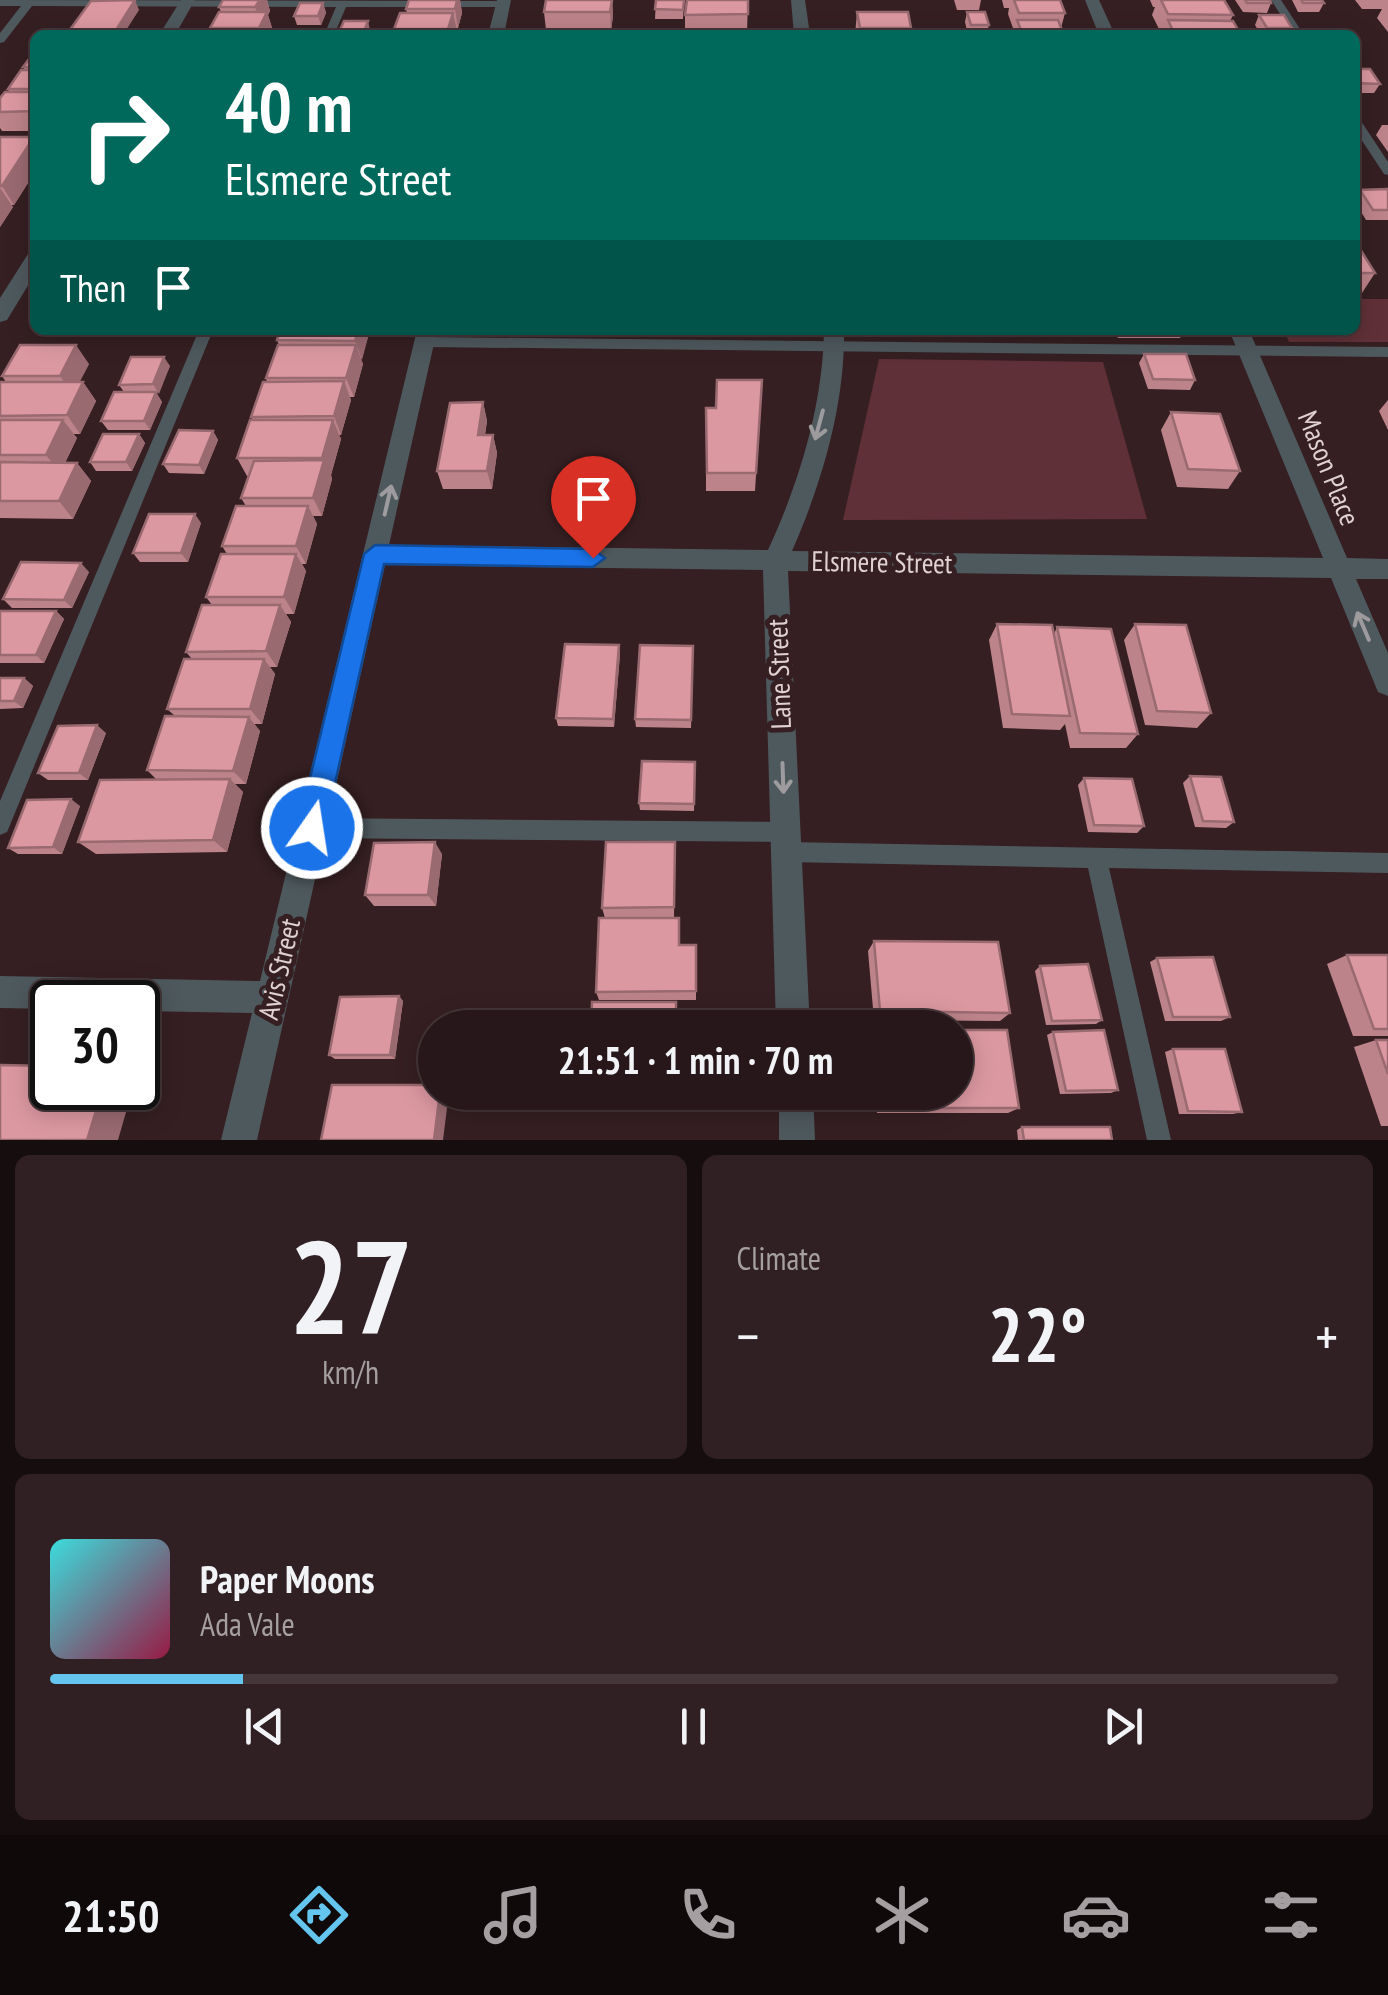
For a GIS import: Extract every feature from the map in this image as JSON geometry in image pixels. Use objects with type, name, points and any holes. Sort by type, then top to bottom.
[{"type":"street","points":[[798,0],[801,30]]},
{"type":"street","points":[[1092,0],[1106,30]]},
{"type":"street","points":[[170,30],[186,2]]},
{"type":"street","points":[[497,30],[503,2]]},
{"type":"street","points":[[0,316],[30,266]]},
{"type":"street","name":"Avis Street","points":[[239,1140],[426,336]]},
{"type":"street","name":"Lane Street","points":[[792,1010],[775,561],[791,529],[834,369],[835,337]]},
{"type":"street","name":"Mason Place","points":[[1243,340],[1388,684]]},
{"type":"street","name":"Elsmere Street","points":[[375,554],[1388,569]]},
{"type":"street","points":[[0,992],[272,997]]},
{"type":"street","points":[[797,1110],[798,1140]]},
{"type":"lane","points":[[1276,0],[1296,30]]},
{"type":"lane","points":[[0,3],[503,2]]},
{"type":"lane","points":[[0,40],[29,4]]},
{"type":"lane","points":[[331,30],[342,4]]},
{"type":"lane","points":[[1360,129],[1388,171]]},
{"type":"lane","points":[[0,825],[204,335]]},
{"type":"lane","points":[[426,336],[1243,340],[1388,352]]},
{"type":"lane","points":[[312,828],[786,842],[1096,858],[1388,863]]},
{"type":"lane","points":[[1096,858],[1159,1140]]},
{"type":"shaded area","points":[[1360,299],[1388,299],[1388,342],[1289,342],[1286,335],[1360,335]]},
{"type":"shaded area","points":[[879,359],[1103,362],[1147,519],[843,520]]},
{"type":"building","points":[[135,0],[116,30],[70,30],[91,1]]},
{"type":"building","points":[[223,0],[260,0],[255,7],[219,7]]},
{"type":"building","points":[[409,0],[457,0],[455,9],[406,9]]},
{"type":"building","points":[[546,0],[612,0],[610,12],[544,12]]},
{"type":"building","points":[[656,0],[684,0],[683,10],[655,9]]},
{"type":"building","points":[[687,0],[748,0],[748,14],[685,15]]},
{"type":"building","points":[[1014,0],[1060,0],[1065,13],[1019,13]]},
{"type":"building","points":[[1161,0],[1224,0],[1233,15],[1168,14]]},
{"type":"building","points":[[1245,0],[1270,0],[1271,3],[1247,3]]},
{"type":"building","points":[[1301,0],[1322,0],[1324,3],[1303,3]]},
{"type":"building","points":[[300,3],[323,3],[318,16],[294,16]]},
{"type":"building","points":[[219,12],[267,12],[259,28],[210,28]]},
{"type":"building","points":[[857,12],[908,12],[911,28],[860,28]]},
{"type":"building","points":[[967,12],[985,12],[989,25],[971,25]]},
{"type":"building","points":[[400,13],[453,13],[448,29],[394,29]]},
{"type":"building","points":[[1259,15],[1284,15],[1292,28],[1267,28]]},
{"type":"building","points":[[1017,20],[1058,20],[1062,30],[1021,30]]},
{"type":"building","points":[[1168,20],[1233,21],[1238,30],[1173,30]]},
{"type":"building","points":[[344,21],[368,21],[365,30],[340,30]]},
{"type":"building","points":[[1360,69],[1370,69],[1380,84],[1360,83]]},
{"type":"building","points":[[21,70],[30,70],[30,89],[8,89]]},
{"type":"building","points":[[5,92],[30,92],[30,111],[0,112],[0,98]]},
{"type":"building","points":[[0,137],[30,137],[30,143],[0,186]]},
{"type":"building","points":[[1388,189],[1388,210],[1373,210],[1360,190]]},
{"type":"building","points":[[1360,249],[1375,273],[1360,273]]},
{"type":"building","points":[[278,335],[357,335],[355,341],[277,340]]},
{"type":"building","points":[[20,345],[76,345],[60,376],[2,376]]},
{"type":"building","points":[[278,345],[356,345],[346,378],[266,378]]},
{"type":"building","points":[[1144,354],[1186,354],[1195,380],[1153,379]]},
{"type":"building","points":[[131,357],[164,357],[153,384],[119,385]]},
{"type":"building","points":[[717,380],[762,380],[756,473],[707,473],[706,408],[716,408]]},
{"type":"building","points":[[344,381],[334,416],[251,417],[263,382]]},
{"type":"building","points":[[0,382],[83,382],[67,415],[0,416]]},
{"type":"building","points":[[114,392],[156,392],[144,421],[101,421]]},
{"type":"building","points":[[483,402],[478,435],[493,435],[487,471],[437,471],[450,403]]},
{"type":"building","points":[[1171,412],[1220,414],[1240,471],[1188,469]]},
{"type":"building","points":[[0,420],[63,420],[46,455],[0,455]]},
{"type":"building","points":[[250,420],[333,420],[322,458],[237,458]]},
{"type":"building","points":[[179,430],[213,431],[199,465],[163,464]]},
{"type":"building","points":[[103,434],[139,434],[126,462],[90,462]]},
{"type":"building","points":[[324,460],[313,498],[241,498],[254,461]]},
{"type":"building","points":[[0,462],[77,463],[59,501],[0,501]]},
{"type":"building","points":[[236,506],[308,506],[296,546],[222,546]]},
{"type":"building","points":[[149,514],[195,514],[181,553],[133,553]]},
{"type":"building","points":[[221,554],[296,554],[284,597],[206,597]]},
{"type":"building","points":[[21,562],[81,563],[64,600],[3,599]]},
{"type":"building","points":[[202,605],[280,605],[266,651],[186,652]]},
{"type":"building","points":[[0,611],[56,611],[36,655],[0,655]]},
{"type":"building","points":[[997,624],[1052,625],[1070,716],[1012,714]]},
{"type":"building","points":[[1135,624],[1186,625],[1211,713],[1157,711]]},
{"type":"building","points":[[1057,627],[1111,629],[1138,734],[1080,733]]},
{"type":"building","points":[[565,644],[619,645],[613,719],[556,718]]},
{"type":"building","points":[[640,645],[693,646],[691,720],[635,719]]},
{"type":"building","points":[[184,659],[264,659],[250,709],[167,709]]},
{"type":"building","points":[[0,678],[24,678],[14,701],[0,701]]},
{"type":"building","points":[[165,716],[249,717],[233,771],[147,770]]},
{"type":"building","points":[[97,725],[79,773],[38,773],[58,726]]},
{"type":"building","points":[[642,761],[695,762],[694,804],[639,803]]},
{"type":"building","points":[[1190,776],[1221,777],[1234,822],[1203,821]]},
{"type":"building","points":[[1084,778],[1132,779],[1144,826],[1094,825]]},
{"type":"building","points":[[230,779],[213,840],[78,842],[100,780]]},
{"type":"building","points":[[71,799],[53,847],[8,848],[27,800]]},
{"type":"building","points":[[435,842],[428,895],[365,895],[374,843]]},
{"type":"building","points":[[606,842],[675,842],[674,907],[602,908]]},
{"type":"building","points":[[599,918],[679,918],[679,945],[696,945],[696,991],[596,992]]},
{"type":"building","points":[[874,941],[998,942],[1010,1013],[880,1010]]},
{"type":"building","points":[[1347,955],[1388,955],[1388,1029],[1374,1029]]},
{"type":"building","points":[[1213,957],[1230,1017],[1173,1017],[1157,958]]},
{"type":"building","points":[[1088,964],[1102,1020],[1052,1021],[1040,966]]},
{"type":"building","points":[[399,996],[390,1055],[329,1055],[340,997]]},
{"type":"building","points":[[592,1002],[676,1002],[676,1010],[592,1010]]},
{"type":"building","points":[[973,1030],[1007,1030],[1019,1108],[973,1108]]},
{"type":"building","points":[[1104,1030],[1118,1090],[1066,1091],[1053,1032]]},
{"type":"building","points":[[1376,1040],[1388,1040],[1388,1074]]},
{"type":"building","points":[[1173,1049],[1225,1049],[1242,1112],[1188,1111]]},
{"type":"building","points":[[0,1065],[30,1066],[30,1110],[96,1110],[87,1140],[0,1140]]},
{"type":"building","points":[[332,1085],[418,1085],[418,1110],[438,1110],[434,1140],[321,1140]]},
{"type":"building","points":[[1022,1127],[1110,1127],[1112,1140],[1024,1140]]},
{"type":"route","points":[[312,828],[375,554],[593,558]]}]
